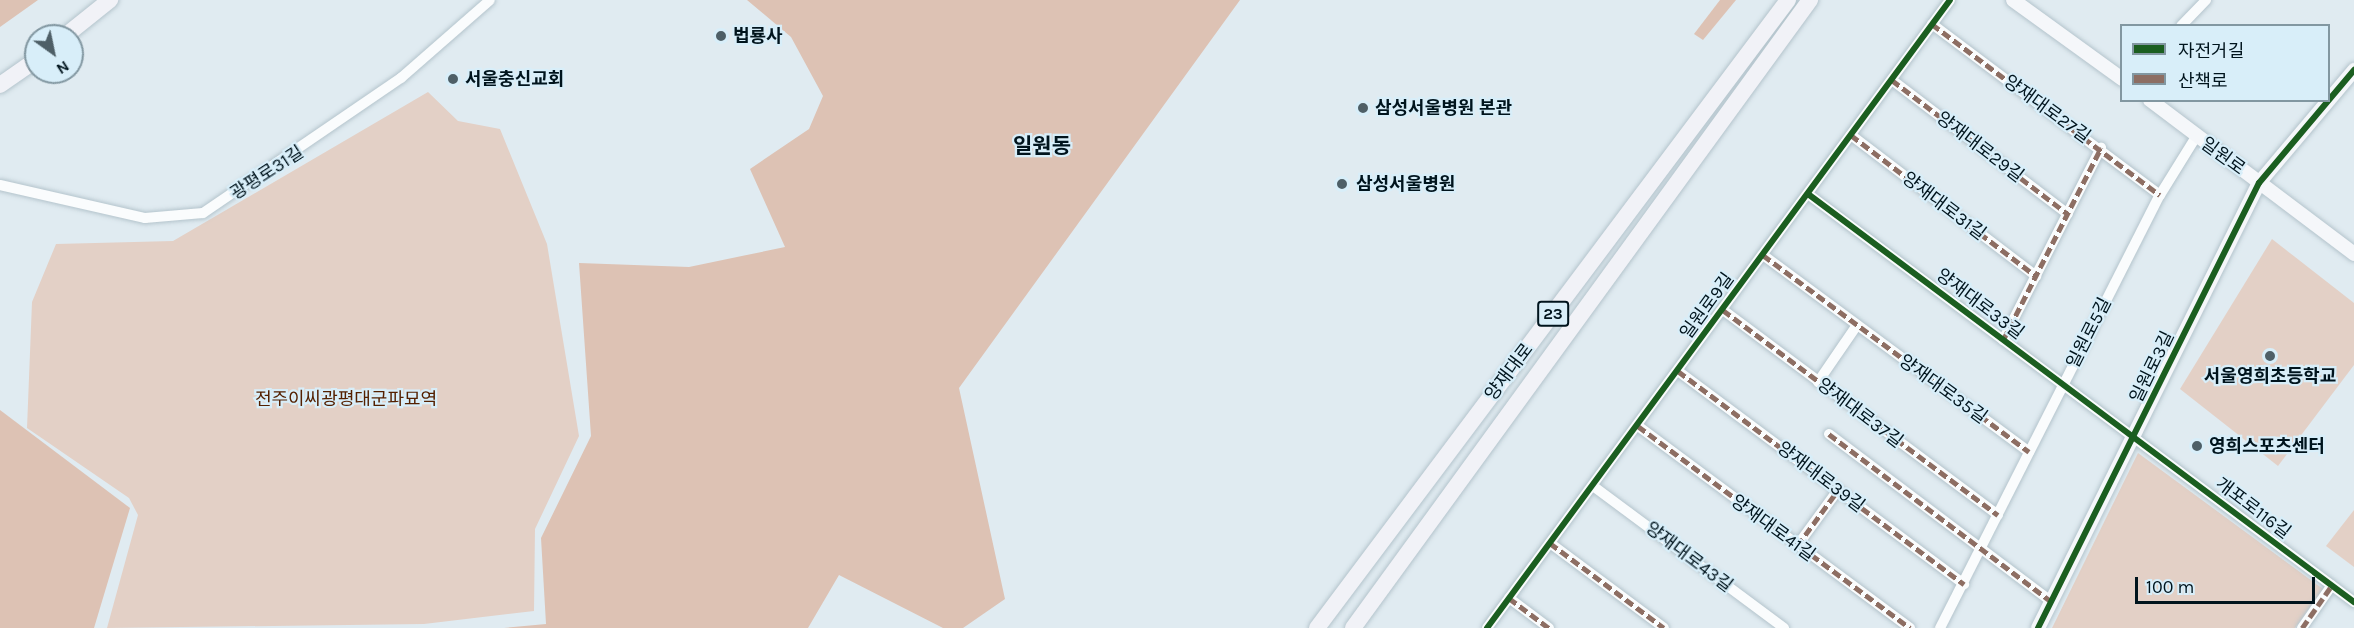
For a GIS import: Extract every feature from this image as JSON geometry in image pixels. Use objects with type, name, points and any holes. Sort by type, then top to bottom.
[{"type":"main road","points":[[80,24],[110,0]]},
{"type":"main road","name":"양재대로","points":[[1317,628],[1788,0]]},
{"type":"main road","name":"양재대로","points":[[1353,628],[1810,0]]},
{"type":"main road","points":[[0,85],[24,68]]},
{"type":"street","name":"광평로31길","points":[[0,185],[145,218],[203,213],[401,78],[490,0]]},
{"type":"street","name":"일원로9길","points":[[1487,628],[1950,0]]},
{"type":"street","points":[[2013,0],[2120,78]]},
{"type":"street","points":[[2183,24],[2206,0]]},
{"type":"street","name":"양재대로27길","points":[[1932,24],[2101,148],[2160,195]]},
{"type":"street","name":"일원로3길","points":[[2330,99],[2354,70]]},
{"type":"street","name":"양재대로29길","points":[[1892,80],[2067,214]]},
{"type":"street","name":"일원로","points":[[2152,102],[2354,254]]},
{"type":"street","name":"일원로3길","points":[[2038,628],[2259,183],[2327,102]]},
{"type":"street","name":"양재대로31길","points":[[1851,135],[2036,276]]},
{"type":"street","name":"일원로5길","points":[[1940,628],[2160,195],[2196,137]]},
{"type":"street","name":"양재대로33길","points":[[2003,340],[2101,148]]},
{"type":"street","name":"양재대로33길","points":[[1808,194],[2134,438]]},
{"type":"street","name":"양재대로35길","points":[[1763,255],[2029,452]]},
{"type":"street","name":"양재대로37길","points":[[1723,310],[1998,515]]},
{"type":"street","points":[[1818,381],[1857,325]]},
{"type":"street","name":"양재대로39길","points":[[1678,370],[1964,584]]},
{"type":"street","name":"양재대로41길","points":[[1638,426],[1910,628]]},
{"type":"street","points":[[1829,434],[1981,551],[2051,601]]},
{"type":"street","name":"개포로116길","points":[[2134,438],[2354,602]]},
{"type":"street","name":"양재대로43길","points":[[1593,486],[1784,628]]},
{"type":"street","points":[[1797,546],[1838,490]]},
{"type":"street","points":[[1550,543],[1664,628]]},
{"type":"street","points":[[2302,628],[2332,585]]},
{"type":"street","points":[[1509,598],[1549,628]]},
{"type":"green space","name":"전주이씨광평대군파묘역","points":[[428,92],[458,121],[500,129],[547,244],[579,436],[535,529],[534,611],[424,624],[107,628],[138,515],[129,498],[27,428],[32,302],[56,244],[173,241]]},
{"type":"green space","points":[[2272,239],[2354,303],[2354,365],[2278,466],[2180,389]]},
{"type":"green space","points":[[2138,453],[2323,589],[2295,628],[2052,628]]},
{"type":"green space","points":[[2354,510],[2354,567],[2326,546]]},
{"type":"shaded area","points":[[0,0],[38,0],[0,27]]},
{"type":"shaded area","points":[[747,0],[1240,0],[959,388],[1005,599],[963,628],[943,628],[839,575],[808,628],[504,628],[546,624],[541,538],[591,436],[579,263],[689,267],[785,247],[750,169],[809,129],[823,96],[791,37]]},
{"type":"shaded area","points":[[1720,0],[1736,0],[1703,40],[1694,34]]},
{"type":"shaded area","points":[[0,410],[130,508],[94,628],[0,628]]},
{"type":"marked path","points":[[1932,24],[2160,195]]},
{"type":"marked path","points":[[1892,80],[2068,214]]},
{"type":"marked path","points":[[1851,135],[2036,276]]},
{"type":"marked path","points":[[2003,340],[2101,148]]},
{"type":"marked path","points":[[1763,255],[2029,452]]},
{"type":"marked path","points":[[1723,310],[1998,515]]},
{"type":"marked path","points":[[1678,371],[1964,584]]},
{"type":"marked path","points":[[1638,426],[1910,628]]},
{"type":"marked path","points":[[1829,434],[2051,601]]},
{"type":"marked path","points":[[1797,546],[1838,490]]},
{"type":"marked path","points":[[1550,543],[1664,628]]},
{"type":"marked path","points":[[2302,628],[2332,585]]},
{"type":"marked path","points":[[1509,598],[1549,628]]},
{"type":"cycle path","points":[[1487,628],[1950,0]]},
{"type":"cycle path","points":[[2330,99],[2354,70]]},
{"type":"cycle path","points":[[2038,628],[2259,183],[2327,102]]},
{"type":"cycle path","points":[[1808,194],[2354,602]]},
{"type":"place","name":"법룡사","points":[[721,36]]},
{"type":"place","name":"서울충신교회","points":[[453,79]]},
{"type":"place","name":"삼성서울병원 본관","points":[[1363,108]]},
{"type":"place","name":"삼성서울병원","points":[[1342,184]]},
{"type":"place","name":"서울영희초등학교","points":[[2270,356]]},
{"type":"place","name":"영희스포츠센터","points":[[2197,446]]},
{"type":"district","name":"일원동","points":[[1042,146]]}]
